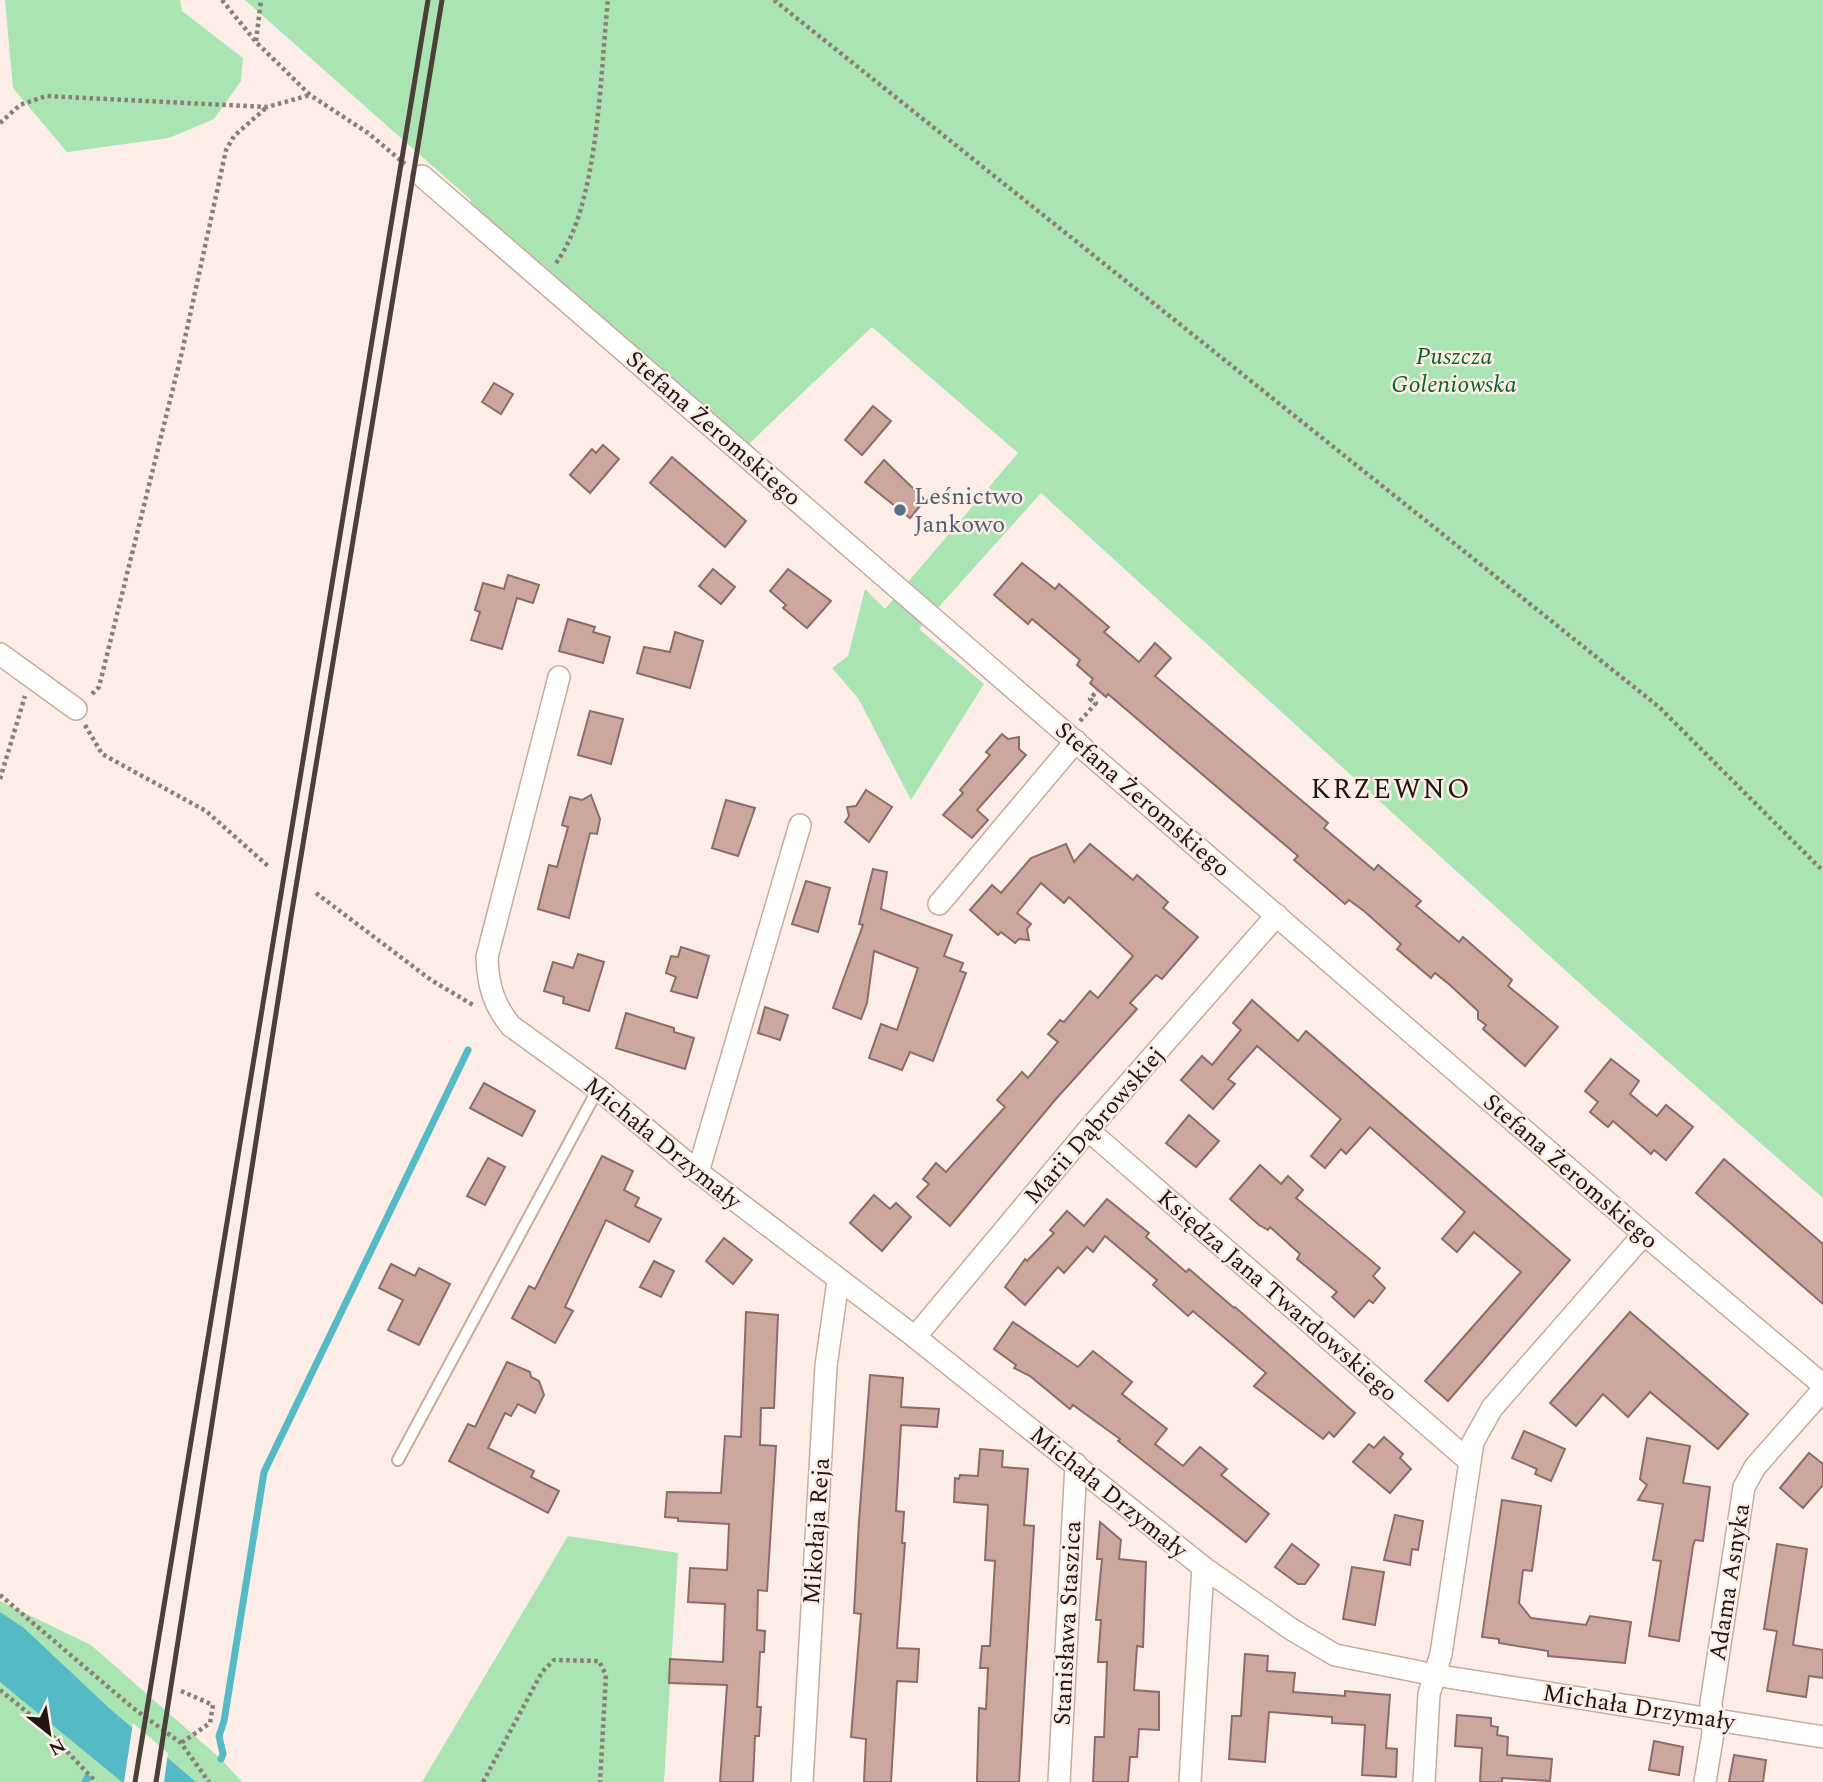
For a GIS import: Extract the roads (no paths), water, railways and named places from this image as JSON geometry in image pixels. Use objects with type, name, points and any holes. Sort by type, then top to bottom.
[{"type":"street","name":"Stefana Żeromskiego","points":[[422,176],[1823,1388]]},
{"type":"street","points":[[0,653],[30,678],[76,709]]},
{"type":"street","name":"Michała Drzymały","points":[[559,677],[487,957],[488,984],[501,1014],[511,1026],[598,1089],[698,1172],[915,1337],[1203,1567],[1291,1629],[1335,1656],[1435,1675],[1823,1737]]},
{"type":"street","points":[[939,904],[1076,741]]},
{"type":"street","points":[[698,1172],[800,825]]},
{"type":"street","name":"Marii Dąbrowskiej","points":[[915,1337],[1088,1130],[1277,915]]},
{"type":"street","name":"Księdza Jana Twardowskiego","points":[[1088,1130],[1468,1460]]},
{"type":"street","points":[[1424,1782],[1429,1694],[1441,1654],[1468,1460],[1473,1442],[1492,1408],[1644,1234]]},
{"type":"street","name":"Mikołaja Reja","points":[[802,1782],[827,1366],[838,1281]]},
{"type":"street","name":"Adama Asnyka","points":[[1704,1782],[1713,1734],[1712,1718],[1730,1572],[1744,1487],[1755,1467],[1823,1388]]},
{"type":"street","name":"Stanisława Staszica","points":[[1059,1782],[1076,1464]]},
{"type":"street","points":[[1191,1782],[1203,1567]]},
{"type":"lane","points":[[398,1460],[598,1089]]},
{"type":"water","points":[[0,1612],[24,1628],[109,1708],[196,1782],[122,1782],[0,1682]]},
{"type":"waterway","points":[[221,1759],[223,1754],[219,1736],[224,1721],[264,1472],[468,1050]]},
{"type":"waterway","points":[[85,1782],[87,1778]]},
{"type":"railway","points":[[135,1782],[428,0]]},
{"type":"railway","points":[[156,1782],[291,917],[442,0]]},
{"type":"place","name":"Leśnictwo Jankowo","points":[[900,510]]},
{"type":"district","name":"KRZEWNO","points":[[1391,788]]},
{"type":"park label","name":"Puszcza Goleniowska","points":[[1454,370]]}]
